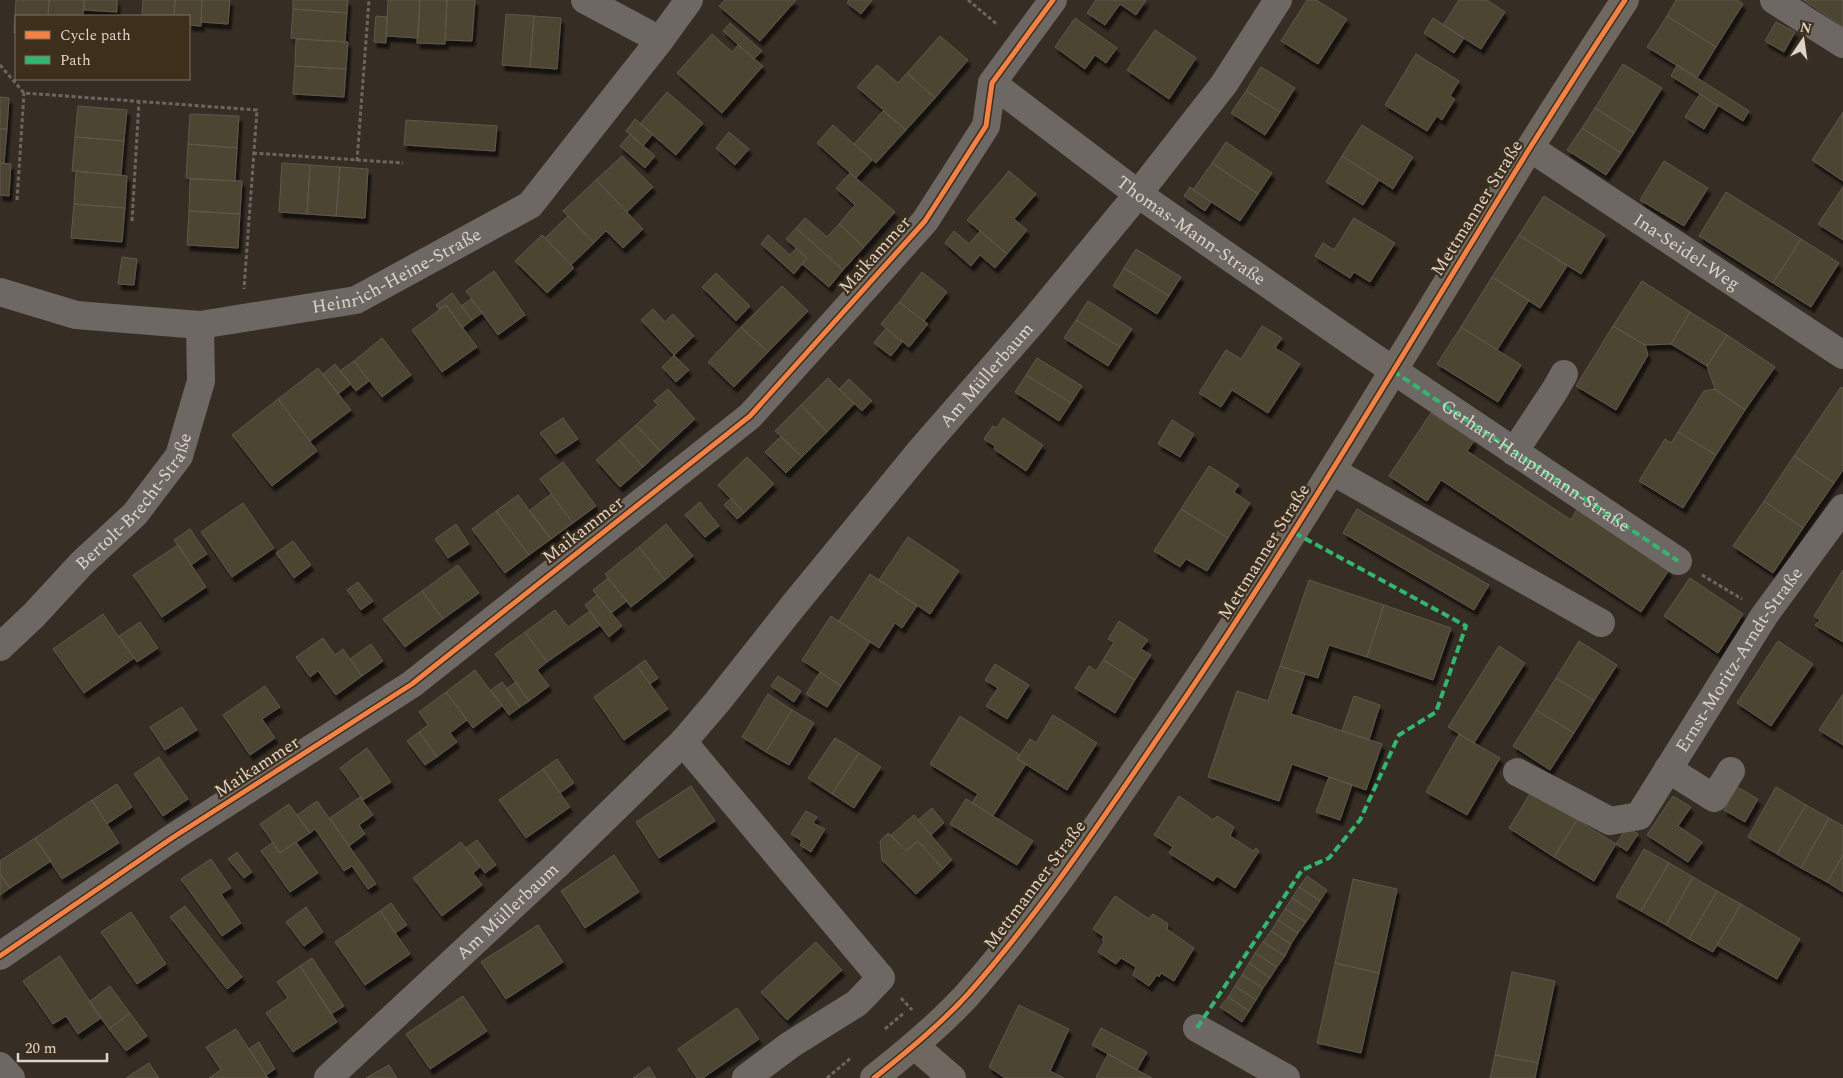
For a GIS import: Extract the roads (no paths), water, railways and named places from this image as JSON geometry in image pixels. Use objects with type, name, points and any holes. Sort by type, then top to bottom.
[{"type":"main road","name":"Mettmanner Straße","points":[[874,1078],[923,1038],[966,996],[1039,907],[1100,822],[1227,636],[1624,0]]},
{"type":"main road","points":[[923,1038],[952,1078]]},
{"type":"street","points":[[585,0],[660,40]]},
{"type":"street","name":"Heinrich-Heine-Straße","points":[[0,292],[76,316],[200,325],[356,300],[530,205],[660,40],[689,0]]},
{"type":"street","name":"Maikammer","points":[[1,955],[172,838],[412,684],[750,416],[925,221],[986,126],[992,83],[1053,0]]},
{"type":"street","name":"Am Müllerbaum","points":[[328,1078],[560,862],[683,742],[915,457],[1035,319],[1138,194],[1224,84],[1278,0]]},
{"type":"street","points":[[1774,0],[1843,44]]},
{"type":"street","name":"Thomas-Mann-Straße","points":[[992,83],[1138,194],[1393,371]]},
{"type":"street","name":"Ina-Seidel-Weg","points":[[1530,148],[1843,355]]},
{"type":"street","name":"Bertolt-Brecht-Straße","points":[[0,647],[34,615],[82,563],[136,514],[179,456],[201,381],[200,325]]},
{"type":"street","name":"Gerhart-Hauptmann-Straße","points":[[1393,371],[1678,561]]},
{"type":"street","points":[[1514,452],[1564,374]]},
{"type":"street","points":[[1332,470],[1601,623]]},
{"type":"street","name":"Ernst-Moritz-Arndt-Straße","points":[[1517,772],[1610,821],[1639,816],[1764,616],[1843,508]]},
{"type":"street","points":[[683,742],[881,978],[857,1003],[790,1046],[746,1078]]},
{"type":"street","points":[[1668,770],[1714,798],[1731,771]]},
{"type":"street","points":[[1197,1028],[1286,1078]]},
{"type":"street","points":[[0,1066],[11,1078]]}]
